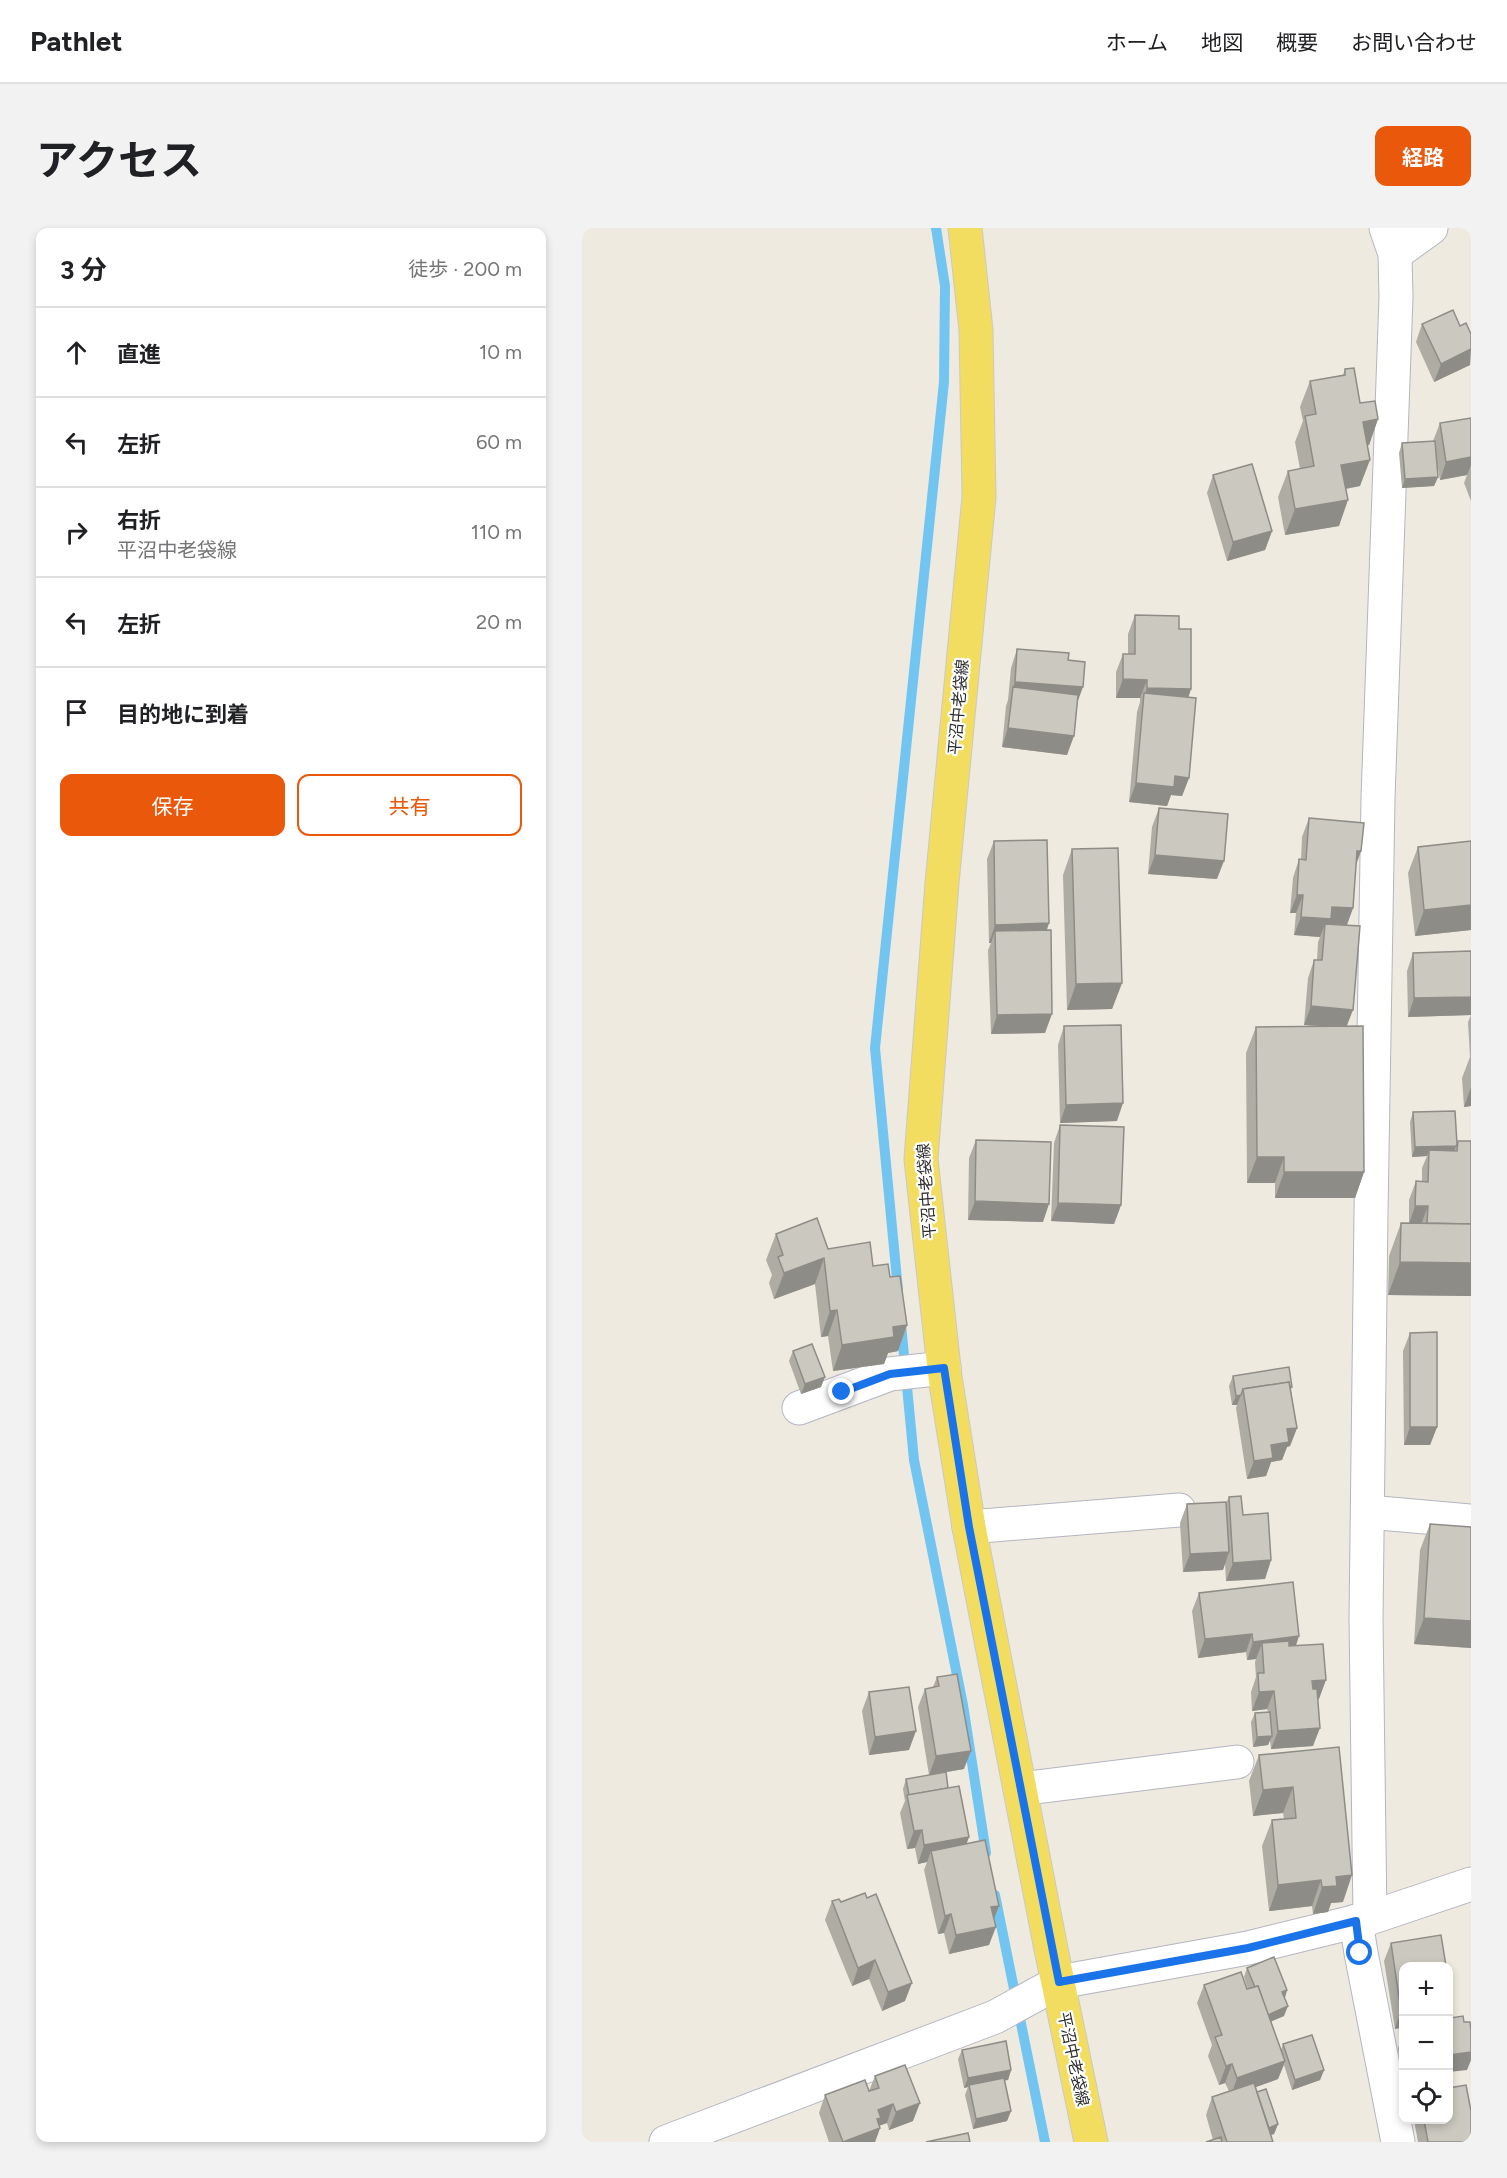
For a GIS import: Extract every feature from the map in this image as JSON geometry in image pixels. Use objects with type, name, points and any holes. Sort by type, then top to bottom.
[{"type":"main road","name":"平沼中老袋線","points":[[965,228],[976,330],[979,496],[942,883],[921,1159],[933,1369],[969,1527],[1091,2142]]},
{"type":"street","points":[[1398,2142],[1360,1953],[1363,1919],[1378,810],[1396,297],[1390,241],[1431,228]]},
{"type":"street","points":[[798,1408],[890,1374],[933,1369]]},
{"type":"street","points":[[969,1527],[1179,1510]]},
{"type":"street","points":[[1368,1512],[1471,1521]]},
{"type":"street","points":[[1020,1789],[1237,1762]]},
{"type":"street","points":[[666,2142],[995,2017],[1059,1982],[1248,1948],[1363,1919],[1471,1884]]},
{"type":"building","points":[[1453,310],[1460,326],[1466,323],[1471,334],[1471,349],[1441,364],[1422,324]]},
{"type":"building","points":[[1354,368],[1360,403],[1375,401],[1378,419],[1363,422],[1370,460],[1341,465],[1348,500],[1295,509],[1288,471],[1314,466],[1305,416],[1316,414],[1310,381],[1345,375],[1345,369]]},
{"type":"building","points":[[1471,418],[1471,457],[1446,462],[1440,423]]},
{"type":"building","points":[[1435,441],[1438,477],[1405,479],[1402,443]]},
{"type":"building","points":[[1252,464],[1272,531],[1233,542],[1213,475]]},
{"type":"building","points":[[1135,615],[1179,616],[1179,629],[1191,629],[1191,689],[1147,688],[1147,680],[1123,679],[1123,654],[1135,654]]},
{"type":"building","points":[[1017,649],[1069,653],[1068,660],[1085,662],[1083,687],[1015,682]]},
{"type":"building","points":[[1013,687],[1078,695],[1074,736],[1008,728]]},
{"type":"building","points":[[1144,693],[1196,698],[1189,778],[1175,776],[1174,787],[1136,783]]},
{"type":"building","points":[[1159,808],[1228,814],[1224,861],[1155,855]]},
{"type":"building","points":[[1309,818],[1364,823],[1361,851],[1357,851],[1353,908],[1332,907],[1331,919],[1301,917],[1303,895],[1297,895],[1299,859],[1306,860]]},
{"type":"building","points":[[1047,840],[1049,923],[995,925],[994,841]]},
{"type":"building","points":[[1471,841],[1471,905],[1424,910],[1418,847]]},
{"type":"building","points":[[1118,848],[1122,983],[1076,984],[1072,849]]},
{"type":"building","points":[[1325,924],[1360,926],[1353,1010],[1311,1006],[1314,960],[1322,960]]},
{"type":"building","points":[[1051,930],[1052,1014],[997,1015],[995,931]]},
{"type":"building","points":[[1471,951],[1471,997],[1414,998],[1413,953]]},
{"type":"building","points":[[1121,1025],[1123,1103],[1066,1105],[1064,1026]]},
{"type":"building","points":[[1363,1026],[1364,1172],[1284,1172],[1284,1157],[1257,1157],[1256,1027]]},
{"type":"building","points":[[1455,1111],[1456,1146],[1415,1147],[1413,1112]]},
{"type":"building","points":[[1060,1125],[1124,1127],[1121,1205],[1058,1203]]},
{"type":"building","points":[[976,1140],[1051,1142],[1049,1204],[975,1201]]},
{"type":"building","points":[[1458,1141],[1471,1141],[1471,1224],[1427,1223],[1428,1206],[1415,1206],[1416,1181],[1428,1182],[1429,1150],[1457,1151]]},
{"type":"building","points":[[817,1218],[828,1249],[870,1242],[873,1266],[888,1264],[890,1277],[900,1276],[907,1325],[893,1327],[894,1337],[842,1345],[837,1310],[830,1311],[824,1258],[784,1273],[778,1257],[783,1255],[776,1234]]},
{"type":"building","points":[[1401,1223],[1471,1224],[1471,1263],[1400,1262]]},
{"type":"building","points":[[1437,1332],[1437,1427],[1410,1427],[1410,1333]]},
{"type":"building","points":[[812,1344],[825,1377],[805,1384],[793,1351]]},
{"type":"building","points":[[1289,1367],[1292,1387],[1289,1382],[1243,1389],[1241,1395],[1236,1396],[1233,1376]]},
{"type":"building","points":[[1289,1382],[1297,1428],[1287,1429],[1289,1442],[1271,1445],[1273,1458],[1254,1461],[1243,1389]]},
{"type":"building","points":[[1241,1496],[1243,1515],[1268,1513],[1271,1560],[1233,1563],[1229,1497]]},
{"type":"building","points":[[1226,1502],[1229,1552],[1190,1554],[1187,1504]]},
{"type":"building","points":[[1430,1524],[1471,1527],[1471,1621],[1424,1618]]},
{"type":"building","points":[[1293,1582],[1299,1636],[1253,1642],[1252,1634],[1205,1639],[1199,1593]]},
{"type":"building","points":[[1289,1641],[1289,1646],[1323,1644],[1326,1680],[1312,1681],[1313,1689],[1317,1689],[1320,1728],[1278,1731],[1274,1691],[1259,1692],[1258,1673],[1264,1673],[1262,1643]]},
{"type":"building","points":[[957,1674],[971,1751],[936,1756],[925,1689],[939,1686],[937,1677]]},
{"type":"building","points":[[909,1687],[916,1731],[875,1737],[869,1692]]},
{"type":"building","points":[[1270,1712],[1272,1736],[1257,1737],[1255,1713]]},
{"type":"building","points":[[1339,1747],[1352,1875],[1336,1877],[1337,1886],[1322,1887],[1321,1880],[1278,1885],[1272,1820],[1296,1818],[1293,1787],[1263,1790],[1259,1755]]},
{"type":"building","points":[[946,1772],[948,1788],[909,1795],[906,1779]]},
{"type":"building","points":[[959,1786],[969,1837],[924,1845],[922,1830],[914,1831],[907,1795]]},
{"type":"building","points":[[985,1840],[999,1906],[991,1907],[996,1927],[956,1935],[951,1914],[945,1916],[931,1851]]},
{"type":"building","points":[[865,1893],[867,1898],[876,1894],[912,1983],[888,1992],[875,1960],[858,1968],[832,1901],[839,1899],[841,1902]]},
{"type":"building","points":[[1441,1935],[1445,1962],[1399,1962],[1399,1997],[1391,1943]]},
{"type":"building","points":[[1274,1957],[1287,1990],[1282,1992],[1288,2006],[1268,2015],[1258,1986],[1255,1987],[1247,1968]]},
{"type":"building","points":[[1241,1972],[1247,1989],[1258,1986],[1285,2061],[1237,2078],[1232,2064],[1226,2066],[1215,2037],[1222,2035],[1204,1985]]},
{"type":"building","points":[[1463,2016],[1464,2022],[1470,2022],[1471,2052],[1453,2054],[1453,2018]]},
{"type":"building","points":[[1312,2035],[1324,2070],[1295,2080],[1283,2044]]},
{"type":"building","points":[[1006,2041],[1011,2070],[968,2078],[962,2050]]},
{"type":"building","points":[[905,2065],[920,2103],[896,2112],[893,2104],[878,2110],[881,2118],[877,2119],[880,2128],[843,2142],[825,2095],[865,2080],[869,2091],[879,2088],[875,2076]]},
{"type":"building","points":[[1004,2078],[1011,2111],[976,2119],[969,2085]]},
{"type":"building","points":[[1254,2083],[1273,2142],[1227,2142],[1212,2097]]},
{"type":"building","points":[[1466,2085],[1471,2111],[1471,2142],[1428,2142],[1425,2124],[1453,2124],[1453,2087]]},
{"type":"building","points":[[1266,2089],[1278,2124],[1269,2128],[1257,2092]]},
{"type":"building","points":[[968,2133],[970,2142],[926,2142]]},
{"type":"building","points":[[1221,2137],[1222,2142],[1206,2142]]},
{"type":"waterway","points":[[898,1290],[875,1048],[944,382],[945,286],[936,228]]},
{"type":"waterway","points":[[901,1324],[914,1460],[963,1705],[986,1853]]},
{"type":"waterway","points":[[995,1895],[1045,2142]]},
{"type":"route","points":[[842,1392],[890,1374],[944,1368],[969,1527],[1059,1982],[1248,1948],[1356,1921],[1360,1953]]}]
